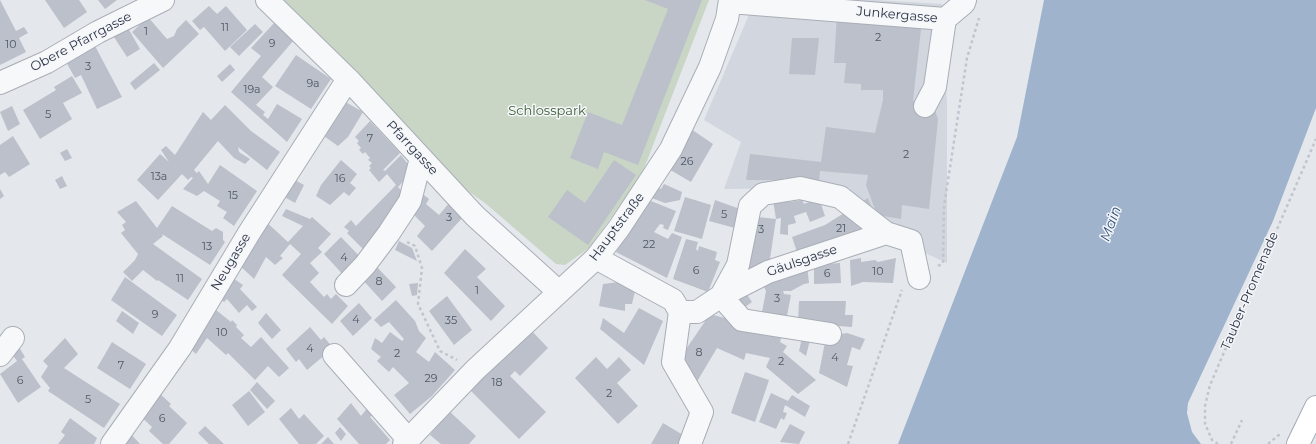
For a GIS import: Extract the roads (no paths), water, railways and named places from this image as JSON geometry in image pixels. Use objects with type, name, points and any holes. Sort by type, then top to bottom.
[{"type":"main road","points":[[1298,444],[1316,407]]},
{"type":"street","name":"Obere Pfarrgasse","points":[[0,83],[47,62],[98,32],[163,0]]},
{"type":"street","name":"Pfarrgasse","points":[[267,0],[348,79],[475,216],[559,292]]},
{"type":"street","name":"Junkergasse","points":[[730,1],[945,19]]},
{"type":"street","name":"Hauptstraße","points":[[406,442],[475,370],[596,258],[619,228],[671,149],[710,67],[727,19],[730,1]]},
{"type":"street","points":[[925,106],[935,87],[945,19],[964,3],[973,6]]},
{"type":"street","name":"Neugasse","points":[[112,444],[180,348],[248,233],[348,79]]},
{"type":"street","points":[[346,285],[365,265],[389,233],[410,201],[421,158]]},
{"type":"street","name":"Gäulsgasse","points":[[721,296],[738,265],[750,206],[763,194],[800,188],[840,197],[886,233],[911,241],[919,278]]},
{"type":"street","name":"Gäulsgasse","points":[[680,312],[697,312],[721,296],[768,272],[886,233]]},
{"type":"street","points":[[596,258],[673,300],[680,312],[673,362],[702,412],[690,444]]},
{"type":"street","points":[[721,296],[742,320],[830,334]]},
{"type":"street","points":[[0,355],[13,338]]},
{"type":"street","points":[[334,355],[406,442]]},
{"type":"water","name":"Main","points":[[1044,0],[1316,0],[1316,108],[1273,221],[1188,403],[1187,413],[1192,432],[1201,444],[898,444],[1017,137]]},
{"type":"park label","name":"Schlosspark","points":[[547,111]]}]
